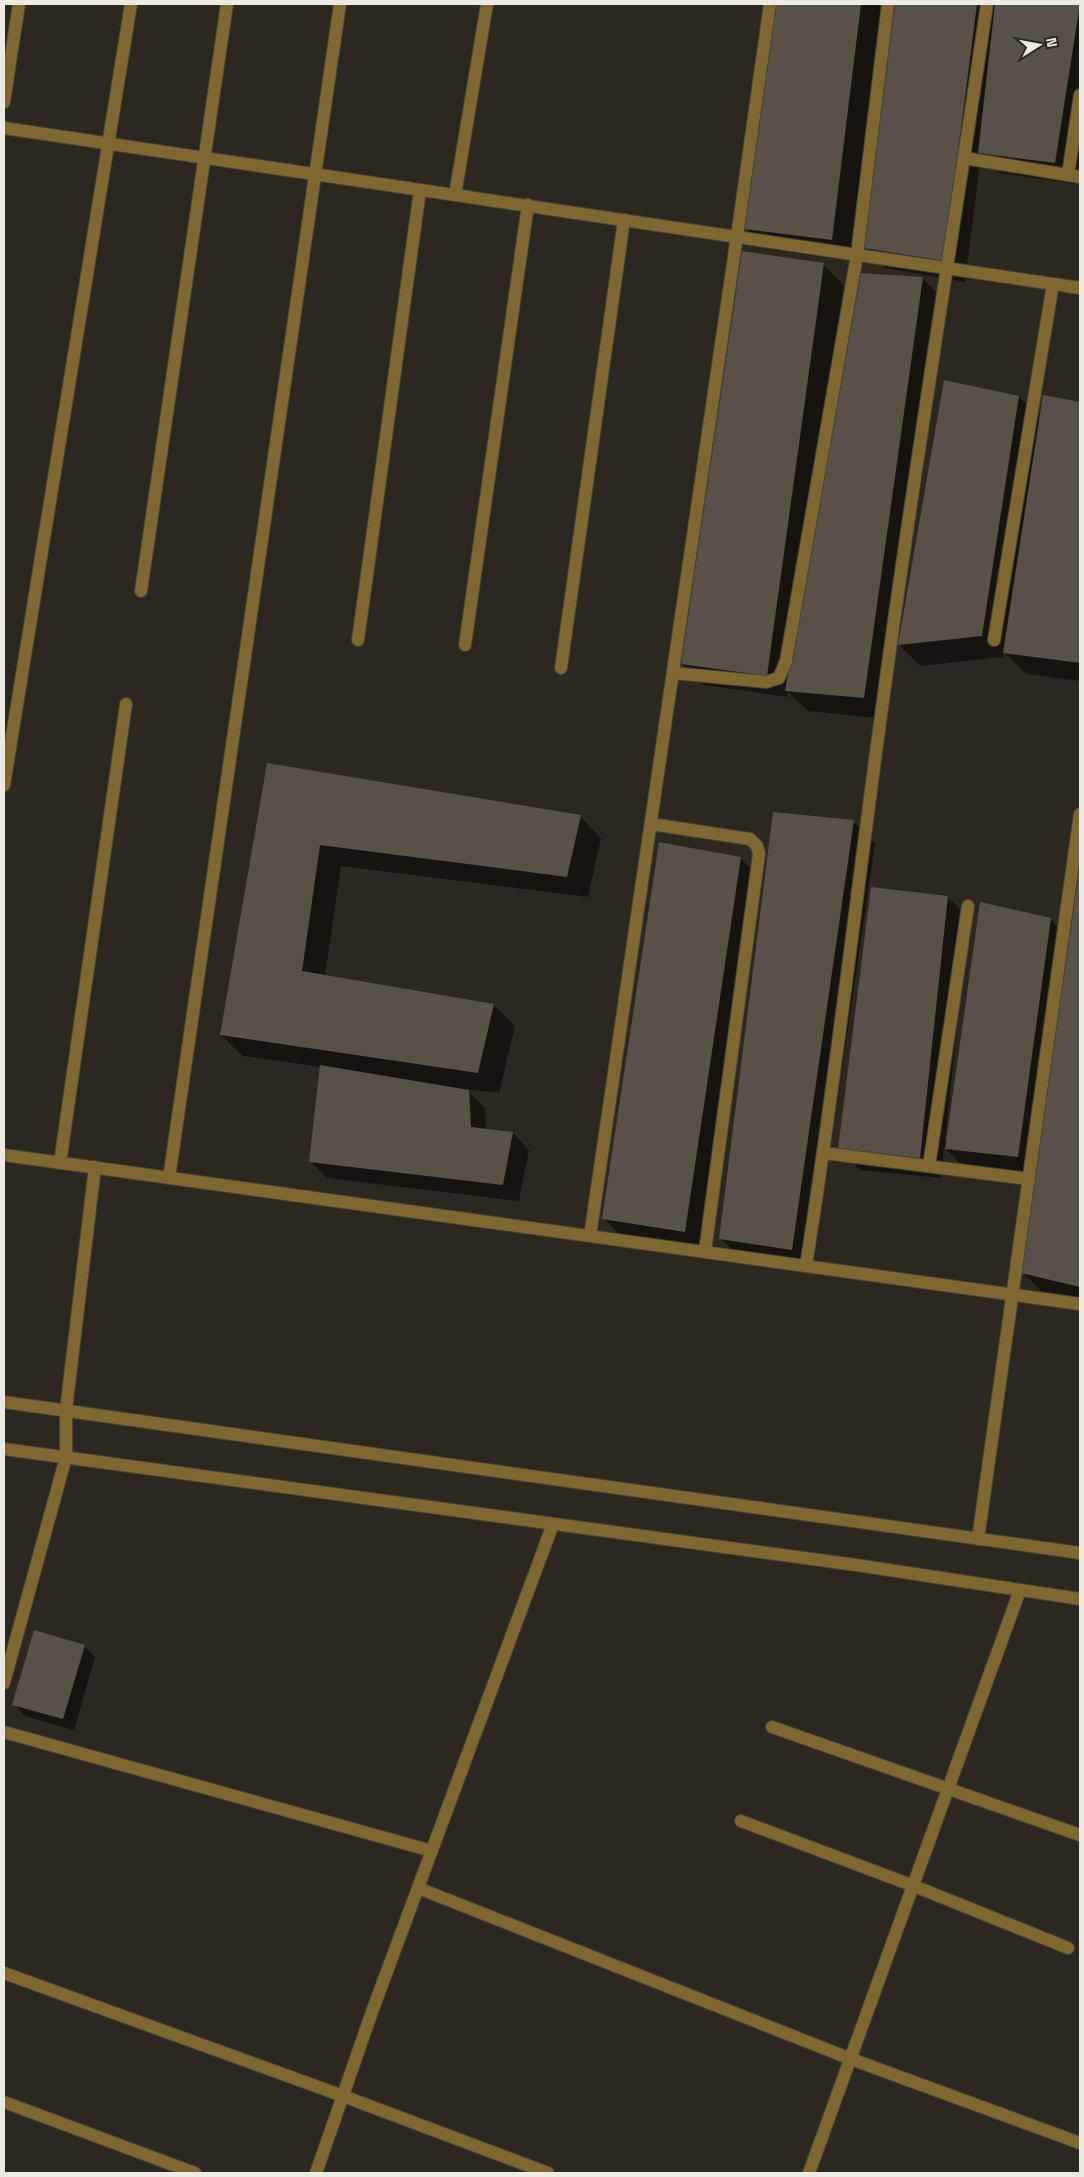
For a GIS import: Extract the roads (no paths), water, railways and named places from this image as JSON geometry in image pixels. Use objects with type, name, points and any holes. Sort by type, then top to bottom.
[{"type":"street","points":[[4,102],[19,4]]},
{"type":"street","points":[[4,785],[131,4]]},
{"type":"street","points":[[141,591],[227,4]]},
{"type":"street","points":[[169,1178],[340,4]]},
{"type":"street","points":[[455,195],[487,4]]},
{"type":"street","points":[[590,1236],[738,236],[770,4]]},
{"type":"street","points":[[673,673],[766,682],[779,678],[786,662],[856,254],[888,4]]},
{"type":"street","points":[[806,1266],[824,1153],[887,670],[928,384],[948,268],[987,4]]},
{"type":"street","points":[[964,158],[1074,176],[1080,95]]},
{"type":"street","points":[[4,128],[1080,288]]},
{"type":"street","points":[[358,640],[420,190]]},
{"type":"street","points":[[465,646],[528,205]]},
{"type":"street","points":[[561,668],[624,220]]},
{"type":"street","points":[[994,640],[1053,284]]},
{"type":"street","points":[[60,1163],[126,704]]},
{"type":"street","points":[[978,1539],[1080,814]]},
{"type":"street","points":[[651,824],[750,839],[756,846],[759,854],[705,1251]]},
{"type":"street","points":[[929,1166],[968,906]]},
{"type":"street","points":[[824,1153],[1029,1179]]},
{"type":"street","points":[[4,1155],[1080,1304]]},
{"type":"street","points":[[4,1683],[66,1457],[66,1410],[95,1167]]},
{"type":"street","points":[[4,1402],[1080,1553]]},
{"type":"street","points":[[4,1449],[554,1524],[1080,1599]]},
{"type":"street","points":[[316,2173],[373,2009],[554,1524]]},
{"type":"street","points":[[809,2173],[1020,1590]]},
{"type":"street","points":[[772,1727],[948,1790],[1080,1834]]},
{"type":"street","points":[[4,1732],[432,1851]]},
{"type":"street","points":[[741,1821],[914,1886],[1068,1948]]},
{"type":"street","points":[[418,1888],[851,2058],[1080,2143]]},
{"type":"street","points":[[4,1973],[343,2096],[548,2173]]},
{"type":"street","points":[[4,2102],[195,2173]]}]
